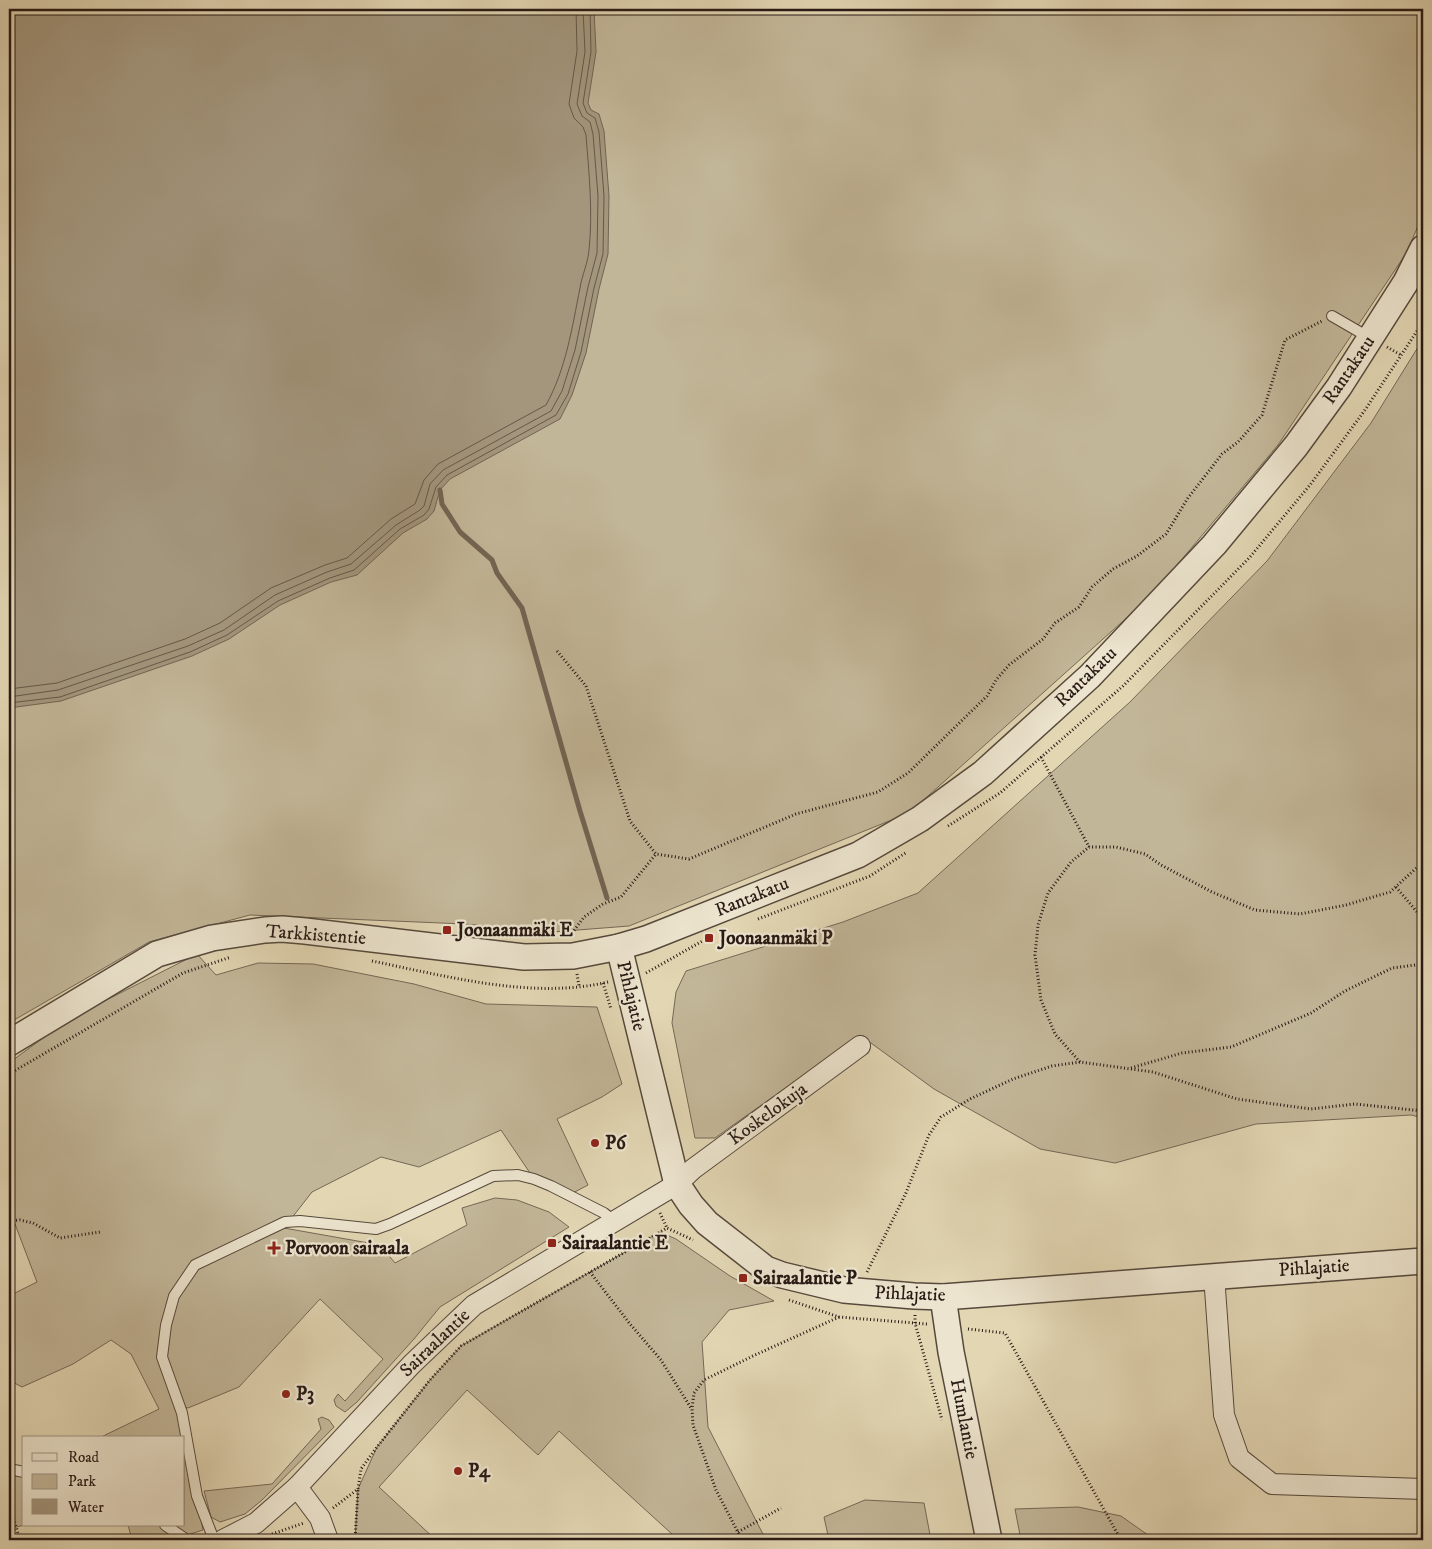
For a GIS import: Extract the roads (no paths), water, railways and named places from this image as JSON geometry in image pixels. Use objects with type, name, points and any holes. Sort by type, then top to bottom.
[{"type":"street","name":"Rantakatu","points":[[619,947],[646,939],[858,855],[920,819],[983,773],[1090,676],[1214,545],[1296,446],[1371,338],[1406,282],[1423,248]]},
{"type":"street","name":"Tarkkistentie","points":[[9,1043],[158,954],[212,938],[282,929],[524,957],[573,956],[619,947]]},
{"type":"street","name":"Pihlajatie","points":[[619,947],[640,978],[677,1184],[707,1224],[766,1269],[782,1275],[844,1290],[943,1297],[1176,1280],[1214,1275],[1423,1261]]},
{"type":"street","name":"Koskelokuja","points":[[677,1184],[694,1169],[860,1046]]},
{"type":"street","name":"Sairaalantie","points":[[223,1540],[256,1523],[297,1487],[412,1364],[474,1305],[677,1184]]},
{"type":"street","points":[[1214,1275],[1224,1415],[1239,1458],[1272,1484],[1423,1489]]},
{"type":"street","name":"Humlantie","points":[[943,1297],[989,1540]]},
{"type":"street","points":[[297,1487],[320,1518],[328,1540]]},
{"type":"lane","points":[[1332,316],[1371,338]]},
{"type":"lane","points":[[214,1540],[197,1496],[182,1413],[162,1357],[166,1325],[174,1296],[195,1265],[285,1222],[300,1221],[376,1229],[493,1176],[518,1176],[534,1179],[604,1213],[615,1222]]},
{"type":"lane","points":[[166,1526],[187,1540]]},
{"type":"water","points":[[9,9],[594,9],[596,52],[588,103],[591,110],[599,114],[604,131],[609,196],[608,254],[586,353],[572,395],[560,419],[450,479],[440,490],[434,511],[427,519],[403,533],[357,575],[331,582],[280,605],[229,639],[192,656],[61,701],[9,708]]},
{"type":"waterway","points":[[440,490],[442,504],[460,532],[492,560],[497,573],[522,608],[607,898]]},
{"type":"place","name":"Joonaanmäki E","points":[[447,930]]},
{"type":"place","name":"Joonaanmäki P","points":[[709,938]]},
{"type":"place","name":"P6","points":[[595,1143]]},
{"type":"place","name":"Sairaalantie E","points":[[552,1243]]},
{"type":"place","name":"Porvoon sairaala","points":[[274,1248]]},
{"type":"place","name":"Sairaalantie P","points":[[743,1278]]},
{"type":"place","name":"P3","points":[[286,1394]]},
{"type":"place","name":"P4","points":[[458,1471]]}]
